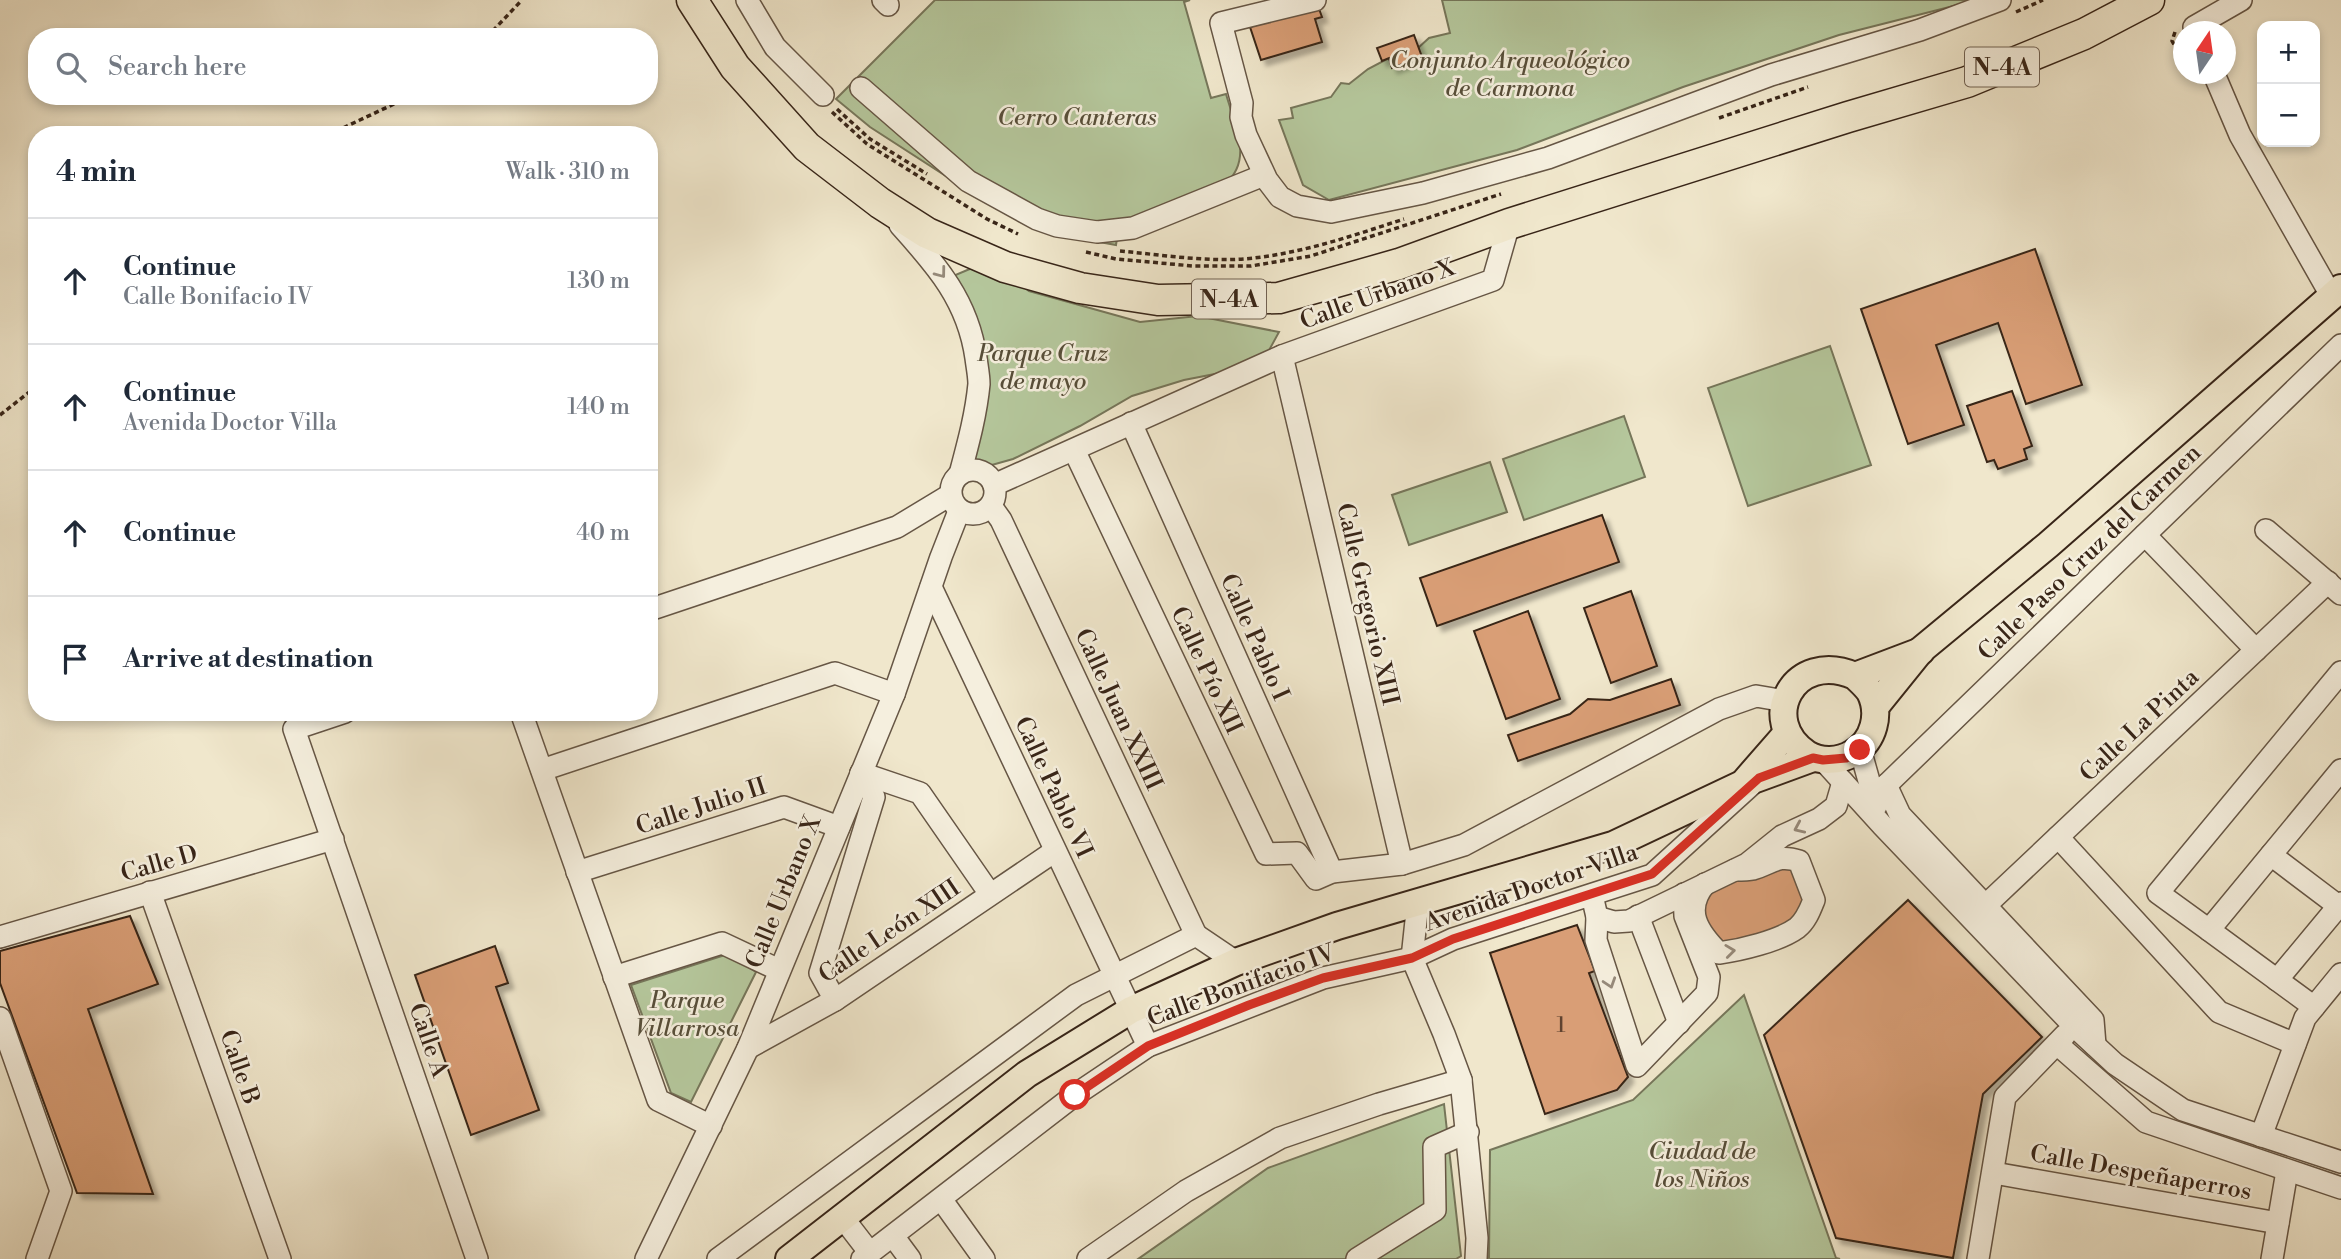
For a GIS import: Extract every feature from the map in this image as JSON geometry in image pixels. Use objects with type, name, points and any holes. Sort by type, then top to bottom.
[{"type":"highway","name":"N-4A","points":[[692,0],[735,67],[807,147],[880,203],[927,233],[1005,267],[1080,288],[1158,300],[1279,298],[1399,264],[1509,224],[1967,82],[2084,34],[2149,0]]},
{"type":"highway","name":"N-4A","points":[[1848,117],[1963,62],[2075,18],[2109,0]]},
{"type":"main road","points":[[1875,707],[1921,650],[2048,545],[2336,292]]},
{"type":"main road","points":[[1855,676],[1921,650]]},
{"type":"main road","points":[[789,1259],[1027,1074],[1131,1010],[1236,962],[1337,926],[1613,845],[1751,781],[1818,759],[1846,758],[1860,750],[1869,738],[1875,723],[1875,707],[1869,691],[1855,676],[1840,670],[1819,670],[1804,676],[1792,687],[1785,701],[1783,717],[1787,733],[1797,747],[1818,759]]},
{"type":"main road","points":[[1751,781],[1787,733]]},
{"type":"street","points":[[747,0],[775,47],[825,102]]},
{"type":"street","points":[[1315,0],[1221,23],[1242,103],[1241,117],[1252,151],[1264,176],[1273,189],[1288,202],[1319,212],[1343,211],[1423,193],[1548,158],[1771,75],[2003,8]]},
{"type":"street","points":[[2204,21],[2241,0]]},
{"type":"street","points":[[2218,84],[2240,135],[2336,292]]},
{"type":"street","points":[[861,88],[968,181],[1037,219],[1057,226],[1097,232],[1133,228],[1264,176]]},
{"type":"street","points":[[880,203],[946,279],[963,307],[974,342],[979,382],[972,428],[960,474],[952,483],[955,503]]},
{"type":"street","name":"Calle Urbano X","points":[[994,485],[1282,356],[1493,280],[1509,224]]},
{"type":"street","name":"Calle Paso Cruz del Carmen","points":[[1880,791],[2341,345]]},
{"type":"street","name":"Calle Gregorio XIII","points":[[1282,356],[1402,864]]},
{"type":"street","name":"Calle Pablo I","points":[[1131,423],[1324,875]]},
{"type":"street","name":"Calle Pío XII","points":[[1074,450],[1266,854],[1297,853],[1324,875]]},
{"type":"street","points":[[955,503],[975,515],[991,506],[996,495],[994,485],[986,474],[975,470],[960,474]]},
{"type":"street","points":[[658,607],[897,527],[955,503]]},
{"type":"street","name":"Calle Urbano X","points":[[646,1259],[748,1048],[894,694],[931,587],[955,503]]},
{"type":"street","name":"Calle Juan XXIII","points":[[991,506],[1001,520],[1196,935]]},
{"type":"street","points":[[2266,530],[2334,588]]},
{"type":"street","points":[[2145,535],[2256,650]]},
{"type":"street","name":"Calle Pablo VI","points":[[931,587],[1148,1046]]},
{"type":"street","name":"Calle La Pinta","points":[[1986,905],[2256,650],[2334,588]]},
{"type":"street","points":[[2314,1007],[2158,893],[2341,672]]},
{"type":"street","points":[[542,770],[835,673],[894,694]]},
{"type":"street","points":[[1324,875],[1402,864],[1464,845],[1719,709],[1756,696],[1785,701]]},
{"type":"street","name":"Calle A","points":[[318,721],[294,729],[477,1259]]},
{"type":"street","points":[[524,721],[658,1100],[711,1126]]},
{"type":"street","points":[[1860,750],[1880,791],[1900,815],[2093,1020],[2095,1045]]},
{"type":"street","points":[[1818,759],[1843,782],[2074,1026],[2115,1064],[2183,1110],[2341,1162]]},
{"type":"street","points":[[861,773],[920,793],[990,894]]},
{"type":"street","points":[[835,1000],[820,973],[874,797],[861,773]]},
{"type":"street","points":[[2209,930],[2340,774]]},
{"type":"street","name":"Avenida Doctor Villa","points":[[1412,958],[1453,939],[1652,874],[1751,781]]},
{"type":"street","points":[[1597,917],[1614,922],[1629,921],[1747,864],[1782,836],[1819,819],[1836,806],[1843,782]]},
{"type":"street","points":[[1880,791],[1882,825]]},
{"type":"street","name":"Calle Julio II","points":[[578,872],[784,807],[839,827]]},
{"type":"street","points":[[2058,837],[2219,1012],[2295,1044]]},
{"type":"street","name":"Calle D","points":[[0,937],[332,839]]},
{"type":"street","name":"Calle León XIII","points":[[748,1048],[835,1000],[1055,851]]},
{"type":"street","points":[[2271,855],[2340,906],[2277,980]]},
{"type":"street","points":[[1705,884],[1696,895],[1693,911],[1704,938],[1719,953],[1745,949],[1779,936],[1797,928],[1808,915],[1814,900],[1799,861],[1787,857],[1774,859],[1752,869],[1735,870]]},
{"type":"street","name":"Calle B","points":[[150,892],[280,1259]]},
{"type":"street","points":[[1592,895],[1597,917],[1596,940],[1637,1066],[1707,993],[1709,977],[1685,916],[1684,894]]},
{"type":"street","points":[[1418,902],[1412,958],[1461,1080],[1477,1238],[1476,1259]]},
{"type":"street","points":[[1638,916],[1679,1023]]},
{"type":"street","points":[[718,1259],[1076,995],[1196,935]]},
{"type":"street","name":"Calle Bonifacio IV","points":[[1196,935],[1236,962]]},
{"type":"street","points":[[614,977],[722,943],[779,970]]},
{"type":"street","name":"Calle Bonifacio IV","points":[[866,1256],[1075,1095],[1148,1046],[1323,978],[1412,958]]},
{"type":"street","points":[[2261,1136],[2305,1018],[2341,974]]},
{"type":"street","points":[[0,1018],[61,1191],[37,1259]]},
{"type":"street","points":[[1978,1259],[2005,1097],[2074,1026]]},
{"type":"street","points":[[2057,1044],[2146,1122],[2341,1188]]},
{"type":"street","points":[[1088,1259],[1186,1191],[1280,1138],[1379,1104],[1461,1080]]},
{"type":"street","points":[[1357,1259],[1435,1210],[1434,1147],[1468,1132]]},
{"type":"street","points":[[2272,1259],[2287,1171]]},
{"type":"street","name":"Calle Despeñaperros","points":[[1994,1173],[2278,1223]]},
{"type":"street","points":[[941,1199],[984,1259]]},
{"type":"street","points":[[843,1218],[866,1256]]},
{"type":"street","points":[[893,1236],[909,1259]]},
{"type":"path","points":[[496,28],[522,0]]},
{"type":"path","points":[[2003,8],[2043,0]]},
{"type":"path","points":[[1709,121],[1812,85]]},
{"type":"path","points":[[825,102],[870,139],[936,179]]},
{"type":"path","points":[[825,102],[867,144],[987,219],[1028,238]]},
{"type":"path","points":[[347,126],[392,105]]},
{"type":"path","points":[[1077,251],[1167,263],[1251,266],[1311,256],[1501,194]]},
{"type":"path","points":[[1117,251],[1194,258],[1251,259],[1311,249],[1409,217]]},
{"type":"path","points":[[0,415],[28,393]]},
{"type":"green space","name":"Cerro Canteras","points":[[935,0],[1190,0],[1184,2],[1211,98],[1226,94],[1240,142],[1238,165],[1233,175],[1224,185],[1118,232],[1116,245],[1078,238],[997,209],[870,127],[836,99]]},
{"type":"green space","name":"Conjunto Arqueológico de Carmona","points":[[1442,0],[1977,0],[1839,35],[1683,87],[1517,150],[1329,200],[1303,185],[1279,120],[1293,118],[1291,108],[1331,97],[1341,83],[1349,84],[1368,69],[1389,58],[1392,68],[1422,58],[1418,48],[1429,38],[1450,33]]},
{"type":"green space","name":"Parque Cruz de mayo","points":[[991,260],[1029,291],[1140,322],[1198,316],[1279,332],[1261,365],[1184,380],[1132,396],[1080,426],[1013,459],[960,474],[974,342],[946,279]]},
{"type":"green space","points":[[1830,346],[1871,465],[1748,506],[1708,388]]},
{"type":"green space","points":[[1624,416],[1645,477],[1524,520],[1503,459]]},
{"type":"green space","points":[[1490,462],[1507,512],[1409,545],[1392,495]]},
{"type":"green space","name":"Parque Villarrosa","points":[[728,954],[756,972],[691,1102],[671,1093],[631,985]]},
{"type":"green space","name":"Ciudad de los Niños","points":[[1744,995],[1836,1258],[1840,1259],[1489,1259],[1490,1150],[1633,1100]]},
{"type":"green space","points":[[1444,1104],[1461,1256],[1456,1259],[1138,1259],[1268,1168]]},
{"type":"building","points":[[1318,6],[1322,17],[1315,19],[1322,42],[1261,60],[1250,27]]},
{"type":"building","points":[[1414,35],[1422,57],[1392,68],[1389,58],[1382,61],[1377,48]]},
{"type":"building","points":[[2035,249],[2082,385],[2026,404],[1998,323],[1936,345],[1964,425],[1908,444],[1861,309]]},
{"type":"building","points":[[2012,391],[2032,446],[2024,449],[2027,459],[1998,469],[1994,460],[1987,462],[1967,406]]},
{"type":"building","points":[[1602,515],[1619,562],[1437,626],[1420,578]]},
{"type":"building","points":[[1631,591],[1657,666],[1611,683],[1584,608]]},
{"type":"building","points":[[1528,611],[1560,699],[1506,719],[1474,631]]},
{"type":"building","points":[[1671,679],[1680,705],[1518,761],[1508,735],[1570,714],[1588,699],[1610,700]]},
{"type":"building","points":[[1781,862],[1796,866],[1809,905],[1792,925],[1722,948],[1700,911],[1701,895]]},
{"type":"building","points":[[1908,900],[2042,1037],[1983,1094],[1953,1258],[1836,1238],[1764,1035]]},
{"type":"building","points":[[130,916],[158,984],[88,1009],[153,1194],[77,1193],[0,983],[0,951]]},
{"type":"building","points":[[1577,925],[1595,971],[1589,973],[1628,1077],[1617,1090],[1545,1114],[1490,953]]},
{"type":"building","points":[[495,946],[508,983],[496,987],[539,1110],[471,1135],[415,975]]},
{"type":"route","points":[[1075,1095],[1148,1046],[1249,1005],[1323,978],[1412,958],[1453,939],[1652,874],[1759,778],[1813,758],[1846,758],[1860,750]]}]
